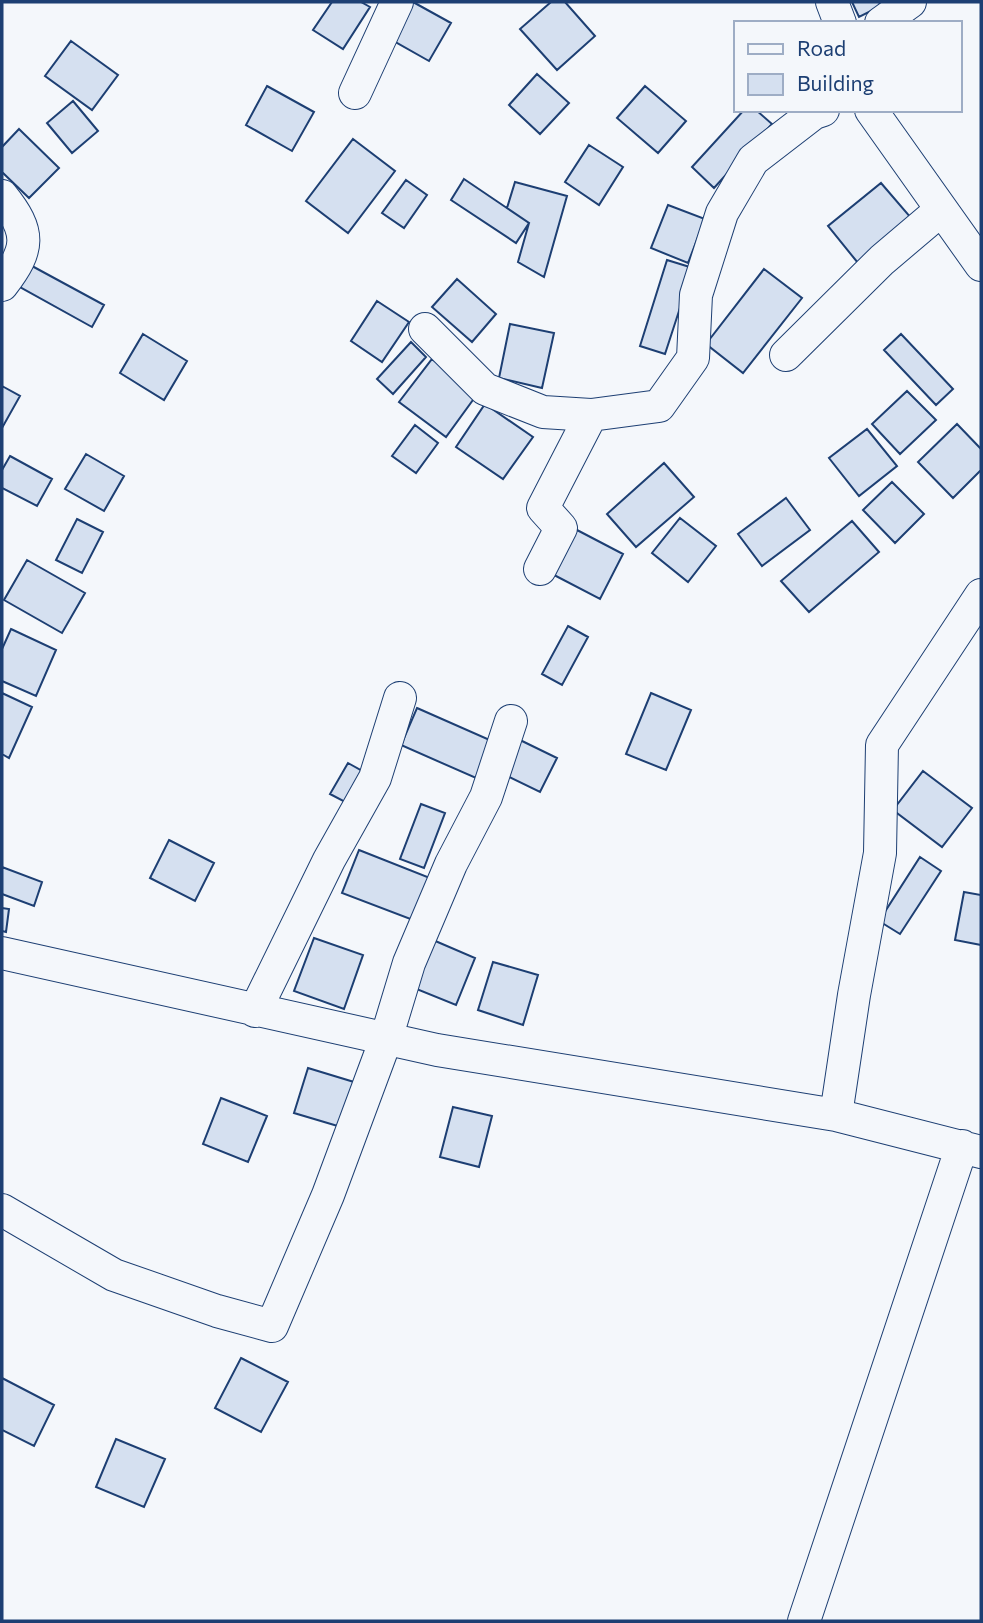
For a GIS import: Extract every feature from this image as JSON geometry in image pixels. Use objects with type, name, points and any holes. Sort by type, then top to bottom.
[{"type":"street","points":[[355,93],[397,2]]},
{"type":"street","points":[[832,2],[839,21]]},
{"type":"street","points":[[884,21],[910,2]]},
{"type":"street","points":[[425,328],[485,389],[543,412],[591,415],[659,405],[693,358],[696,295],[722,212],[753,160],[817,112]]},
{"type":"street","points":[[872,112],[981,265]]},
{"type":"street","points":[[2,196],[22,221],[22,259],[2,285]]},
{"type":"street","points":[[786,355],[882,260],[941,210]]},
{"type":"street","points":[[540,569],[561,528],[542,508],[591,415]]},
{"type":"street","points":[[836,1115],[854,995],[880,853],[882,745],[981,595]]},
{"type":"street","points":[[255,1011],[329,860],[375,778],[400,698]]},
{"type":"street","points":[[2,1210],[114,1275],[217,1311],[272,1326],[328,1195],[386,1039],[410,963],[451,864],[486,797],[511,721]]},
{"type":"street","points":[[2,953],[386,1039],[836,1115],[972,1149],[804,1621]]},
{"type":"building","points":[[332,2],[361,2],[370,7],[343,49],[313,30]]},
{"type":"building","points":[[413,2],[451,23],[429,61],[392,40]]},
{"type":"building","points":[[551,2],[565,2],[595,36],[557,70],[520,29]]},
{"type":"building","points":[[852,2],[879,2],[881,6],[859,17]]},
{"type":"building","points":[[71,41],[118,75],[92,110],[45,76]]},
{"type":"building","points":[[537,74],[569,103],[540,134],[509,105]]},
{"type":"building","points":[[267,86],[314,112],[292,151],[246,125]]},
{"type":"building","points":[[645,86],[686,121],[658,153],[617,118]]},
{"type":"building","points":[[73,101],[98,131],[72,153],[47,123]]},
{"type":"building","points":[[742,112],[758,112],[772,124],[714,188],[692,167]]},
{"type":"building","points":[[19,129],[59,168],[29,198],[2,172],[2,147]]},
{"type":"building","points":[[353,139],[395,171],[348,233],[306,201]]},
{"type":"building","points":[[589,145],[623,167],[599,205],[565,182]]},
{"type":"building","points":[[464,179],[529,223],[516,243],[451,200]]},
{"type":"building","points":[[406,180],[427,195],[404,228],[382,213]]},
{"type":"building","points":[[515,182],[567,196],[544,277],[518,262],[529,223],[507,208]]},
{"type":"building","points":[[881,183],[912,219],[858,263],[828,226]]},
{"type":"building","points":[[668,205],[705,219],[688,263],[651,248]]},
{"type":"building","points":[[667,260],[693,268],[665,354],[640,346]]},
{"type":"building","points":[[32,266],[104,305],[92,327],[20,287]]},
{"type":"building","points":[[764,269],[802,298],[743,373],[706,344]]},
{"type":"building","points":[[457,279],[496,314],[472,342],[432,307]]},
{"type":"building","points":[[377,301],[409,322],[382,362],[351,341]]},
{"type":"building","points":[[510,324],[554,333],[542,388],[499,378]]},
{"type":"building","points":[[143,334],[187,361],[164,400],[120,373]]},
{"type":"building","points":[[901,334],[953,389],[936,405],[884,350]]},
{"type":"building","points":[[411,342],[426,357],[393,394],[377,379]]},
{"type":"building","points":[[432,359],[478,393],[446,437],[399,402]]},
{"type":"building","points":[[2,386],[20,396],[2,428]]},
{"type":"building","points":[[907,391],[936,420],[900,454],[872,424]]},
{"type":"building","points":[[485,404],[533,437],[503,479],[456,447]]},
{"type":"building","points":[[957,424],[981,449],[981,470],[953,498],[918,462]]},
{"type":"building","points":[[415,425],[438,443],[416,473],[392,456]]},
{"type":"building","points":[[867,429],[897,466],[859,496],[829,458]]},
{"type":"building","points":[[86,454],[124,476],[104,511],[65,489]]},
{"type":"building","points":[[10,456],[52,479],[37,506],[2,488],[2,470]]},
{"type":"building","points":[[664,463],[694,497],[636,547],[607,514]]},
{"type":"building","points":[[892,482],[924,514],[895,543],[863,510]]},
{"type":"building","points":[[786,498],[810,530],[762,566],[738,534]]},
{"type":"building","points":[[680,518],[716,546],[688,582],[652,553]]},
{"type":"building","points":[[77,519],[103,532],[82,573],[56,560]]},
{"type":"building","points":[[852,521],[879,552],[809,612],[781,581]]},
{"type":"building","points":[[577,530],[623,554],[600,599],[554,575]]},
{"type":"building","points":[[27,560],[85,593],[62,633],[4,600]]},
{"type":"building","points":[[568,626],[588,637],[562,685],[542,674]]},
{"type":"building","points":[[11,629],[56,650],[36,696],[2,681],[2,649]]},
{"type":"building","points":[[2,693],[32,707],[9,758],[2,754]]},
{"type":"building","points":[[651,693],[691,710],[666,770],[626,754]]},
{"type":"building","points":[[417,708],[492,741],[476,778],[401,745]]},
{"type":"building","points":[[520,740],[557,758],[540,792],[503,774]]},
{"type":"building","points":[[348,763],[364,772],[347,803],[330,794]]},
{"type":"building","points":[[923,771],[972,808],[942,847],[893,810]]},
{"type":"building","points":[[421,804],[445,813],[424,868],[400,859]]},
{"type":"building","points":[[169,840],[214,863],[195,901],[150,878]]},
{"type":"building","points":[[359,850],[430,878],[413,920],[342,893]]},
{"type":"building","points":[[920,857],[941,871],[900,934],[879,921]]},
{"type":"building","points":[[2,867],[42,882],[34,906],[2,894]]},
{"type":"building","points":[[964,892],[981,895],[981,945],[955,940]]},
{"type":"building","points":[[2,908],[9,909],[6,932],[2,931]]},
{"type":"building","points":[[314,938],[363,955],[344,1009],[294,991]]},
{"type":"building","points":[[433,940],[475,958],[456,1005],[414,988]]},
{"type":"building","points":[[493,962],[538,975],[523,1025],[478,1010]]},
{"type":"building","points":[[308,1068],[354,1082],[341,1127],[294,1113]]},
{"type":"building","points":[[221,1098],[267,1116],[248,1162],[203,1144]]},
{"type":"building","points":[[453,1107],[492,1116],[479,1167],[440,1157]]},
{"type":"building","points":[[241,1358],[288,1382],[261,1432],[215,1408]]},
{"type":"building","points":[[2,1378],[54,1405],[34,1446],[2,1430]]},
{"type":"building","points":[[116,1439],[165,1459],[144,1507],[96,1487]]}]
